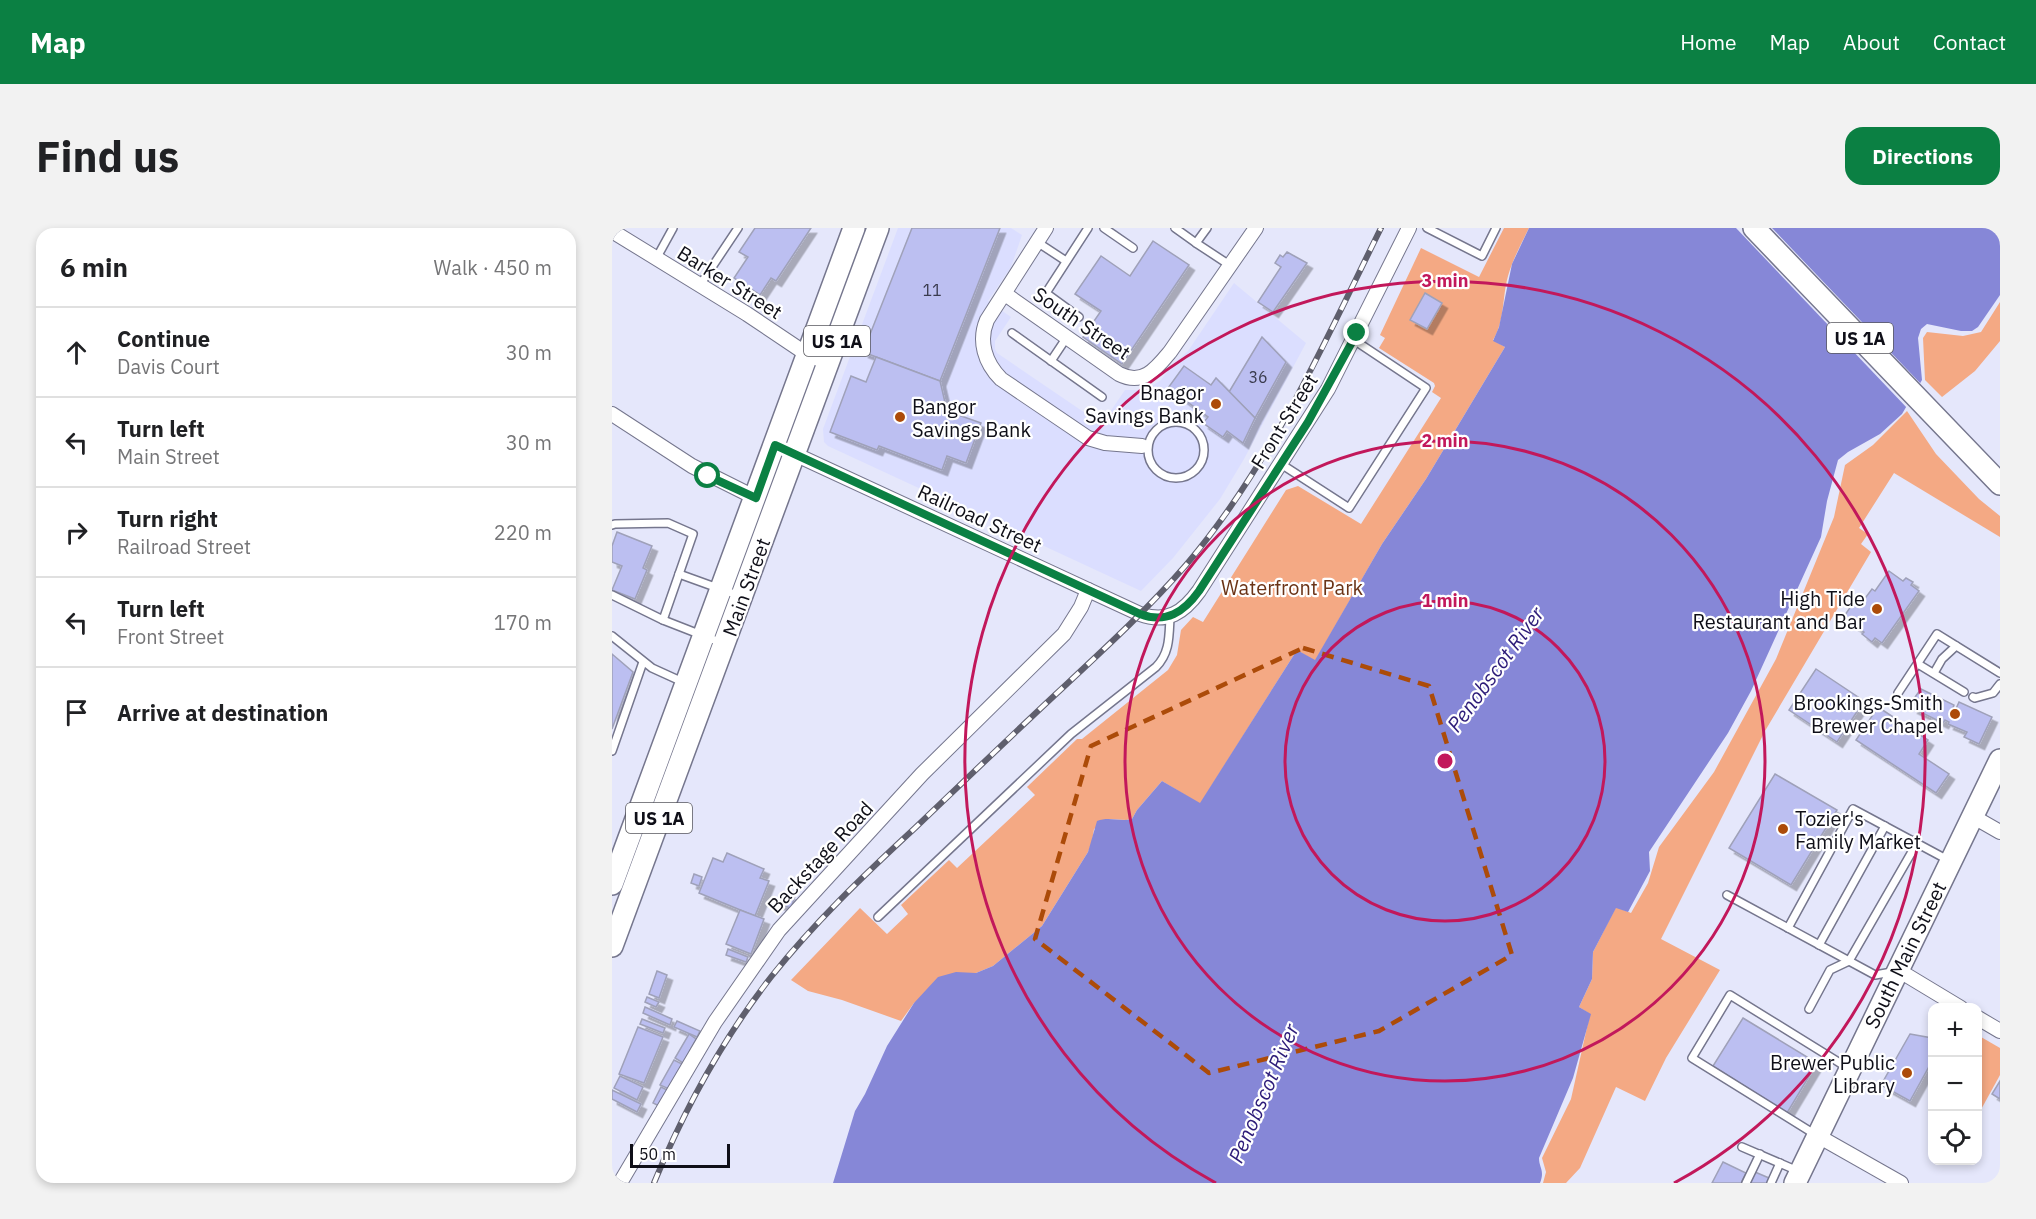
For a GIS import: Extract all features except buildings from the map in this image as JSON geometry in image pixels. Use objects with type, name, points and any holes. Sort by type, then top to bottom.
[{"type":"main road","name":"Main Street","points":[[612,884],[854,228]]},
{"type":"main road","name":"Main Street","points":[[613,941],[878,228]]},
{"type":"main road","name":"US 1A","points":[[1754,228],[2000,484]]},
{"type":"main road","name":"South Main Street","points":[[1798,1177],[2000,760]]},
{"type":"street","points":[[1046,228],[990,315],[983,332],[986,357],[995,374],[1083,436],[1105,443],[1145,446]]},
{"type":"street","points":[[1231,266],[1256,228]]},
{"type":"street","name":"Front Street","points":[[1170,617],[1184,609],[1199,591],[1318,406],[1354,340],[1409,228]]},
{"type":"street","name":"Barker Street","points":[[612,231],[808,355],[829,363]]},
{"type":"street","name":"South Street","points":[[1005,294],[1119,374],[1139,378],[1155,370],[1170,352],[1231,266]]},
{"type":"street","points":[[612,414],[692,466],[756,498]]},
{"type":"street","name":"Railroad Street","points":[[775,445],[1146,616],[1170,617]]},
{"type":"street","name":"Backstage Road","points":[[620,1183],[715,1022],[779,930],[922,774],[1064,634],[1082,607],[1088,590]]},
{"type":"street","points":[[1972,816],[2000,832]]},
{"type":"street","points":[[1898,970],[1952,1003]]},
{"type":"street","points":[[1982,1020],[2000,1031]]},
{"type":"street","points":[[1818,1136],[1901,1183]]},
{"type":"lane","points":[[656,259],[673,228]]},
{"type":"lane","points":[[700,285],[738,228]]},
{"type":"lane","points":[[1079,316],[1046,293],[1088,228]]},
{"type":"lane","points":[[1104,228],[1133,248]]},
{"type":"lane","points":[[1175,228],[1231,266]]},
{"type":"lane","points":[[1196,243],[1207,228]]},
{"type":"lane","points":[[1427,228],[1482,256],[1497,228]]},
{"type":"lane","points":[[1037,242],[1066,261]]},
{"type":"lane","points":[[1012,333],[1102,396]]},
{"type":"lane","points":[[1051,361],[1067,338]]},
{"type":"lane","points":[[1281,464],[1349,508],[1426,388],[1354,340]]},
{"type":"lane","points":[[1182,423],[1192,427],[1199,434],[1204,453],[1201,463],[1195,470],[1186,476],[1171,477],[1154,467],[1145,446],[1162,426],[1182,423]]},
{"type":"lane","points":[[612,525],[668,523],[693,534],[663,620]]},
{"type":"lane","points":[[679,574],[742,597]]},
{"type":"lane","points":[[612,595],[663,620],[725,644]]},
{"type":"lane","points":[[878,917],[1071,734],[1156,668],[1164,659],[1167,650],[1170,617]]},
{"type":"lane","points":[[1898,693],[1937,634],[2000,673]]},
{"type":"lane","points":[[612,636],[659,672],[707,691]]},
{"type":"lane","points":[[1934,673],[1942,659],[1956,646]]},
{"type":"lane","points":[[612,751],[643,662]]},
{"type":"lane","points":[[1918,664],[1964,692]]},
{"type":"lane","points":[[1973,697],[1993,693],[2000,684]]},
{"type":"lane","points":[[1788,928],[1853,809],[1950,862]]},
{"type":"lane","points":[[1819,945],[1885,826]]},
{"type":"lane","points":[[1809,1009],[1830,970],[1849,961],[1917,843]]},
{"type":"lane","points":[[1727,895],[1875,975],[1898,970]]},
{"type":"lane","points":[[1818,1136],[1692,1058],[1730,995],[1850,1070]]},
{"type":"lane","points":[[1742,1147],[1780,1163],[1798,1177]]},
{"type":"lane","points":[[1746,1183],[1760,1154]]},
{"type":"lane","points":[[1771,1183],[1780,1163]]},
{"type":"highlighted area","points":[[1303,648],[1429,686],[1512,955],[1379,1031],[1209,1073],[1035,939],[1091,746]]},
{"type":"shaded area","points":[[898,228],[1011,228],[1022,235],[1011,267],[988,301],[1011,317],[995,341],[995,349],[997,353],[1091,417],[1101,418],[1108,415],[1125,390],[1146,390],[1161,380],[1172,365],[1188,351],[1234,283],[1306,343],[1220,499],[1173,558],[1141,591],[828,446],[824,442],[823,429]]},
{"type":"green space","name":"Waterfront Park","points":[[1504,228],[1529,228],[1510,270],[1500,325],[1493,340],[1505,347],[1426,479],[1382,544],[1315,661],[1297,650],[1200,804],[1162,781],[1132,819],[1108,819],[1094,829],[1088,852],[1042,926],[993,966],[976,973],[966,973],[914,1003],[901,1021],[842,1000],[808,991],[791,980],[860,908],[887,934],[908,914],[901,905],[949,860],[957,868],[1035,795],[1027,787],[1077,739],[1082,739],[1168,670],[1177,655],[1181,630],[1193,617],[1203,622],[1286,490],[1298,486],[1361,524],[1441,398],[1432,392],[1434,383],[1379,348],[1385,338],[1380,335],[1421,248],[1479,277]]},
{"type":"green space","points":[[2000,302],[2000,341],[1975,371],[1942,397],[1925,380],[1923,338],[1927,332],[1963,336],[1981,332]]},
{"type":"green space","points":[[1907,411],[1936,454],[1979,499],[2000,516],[2000,537],[1894,473],[1859,528],[1868,534],[1861,544],[1871,552],[1765,731],[1661,939],[1720,970],[1666,1058],[1645,1101],[1616,1087],[1580,1168],[1566,1183],[1543,1183],[1546,1172],[1542,1158],[1571,1099],[1590,1014],[1579,1007],[1592,979],[1593,952],[1616,907],[1631,913],[1648,883],[1659,847],[1714,772],[1776,659],[1834,517],[1845,465],[1873,445]]},
{"type":"green space","points":[[1982,1038],[2000,1048],[2000,1075],[1982,1108]]},
{"type":"water","name":"Penobscot River","points":[[1529,228],[2000,228],[2000,295],[1978,327],[1972,331],[1927,324],[1921,329],[1918,338],[1922,380],[1902,414],[1880,434],[1838,460],[1827,501],[1821,537],[1751,691],[1728,733],[1649,852],[1650,871],[1628,912],[1616,908],[1593,952],[1592,979],[1579,1007],[1591,1014],[1573,1078],[1539,1158],[1542,1172],[1540,1183],[833,1183],[855,1111],[887,1046],[914,1003],[938,977],[956,972],[976,973],[993,966],[1042,926],[1088,852],[1097,821],[1132,819],[1162,781],[1200,803],[1297,650],[1315,660],[1382,544],[1426,479],[1505,347],[1493,341],[1499,327],[1512,264]]},
{"type":"pier","points":[[1736,228],[1772,228],[1922,385],[1908,409]]},
{"type":"railway","points":[[654,1183],[705,1076],[753,1001],[787,957],[858,882],[1139,615],[1186,565],[1216,527],[1244,487],[1294,403],[1381,228]]},
{"type":"place","name":"Bnagor Savings Bank","points":[[1216,404]]},
{"type":"place","name":"Bangor Savings Bank","points":[[900,417]]},
{"type":"place","name":"High Tide Restaurant and Bar","points":[[1877,609]]},
{"type":"place","name":"Brookings-Smith Brewer Chapel","points":[[1955,714]]},
{"type":"place","name":"Tozier's Family Market","points":[[1783,829]]},
{"type":"place","name":"Brewer Public Library","points":[[1907,1073]]},
{"type":"route","points":[[708,476],[756,498],[775,445],[1140,614],[1157,618],[1170,617],[1189,605],[1199,591],[1308,422],[1357,333]]}]
